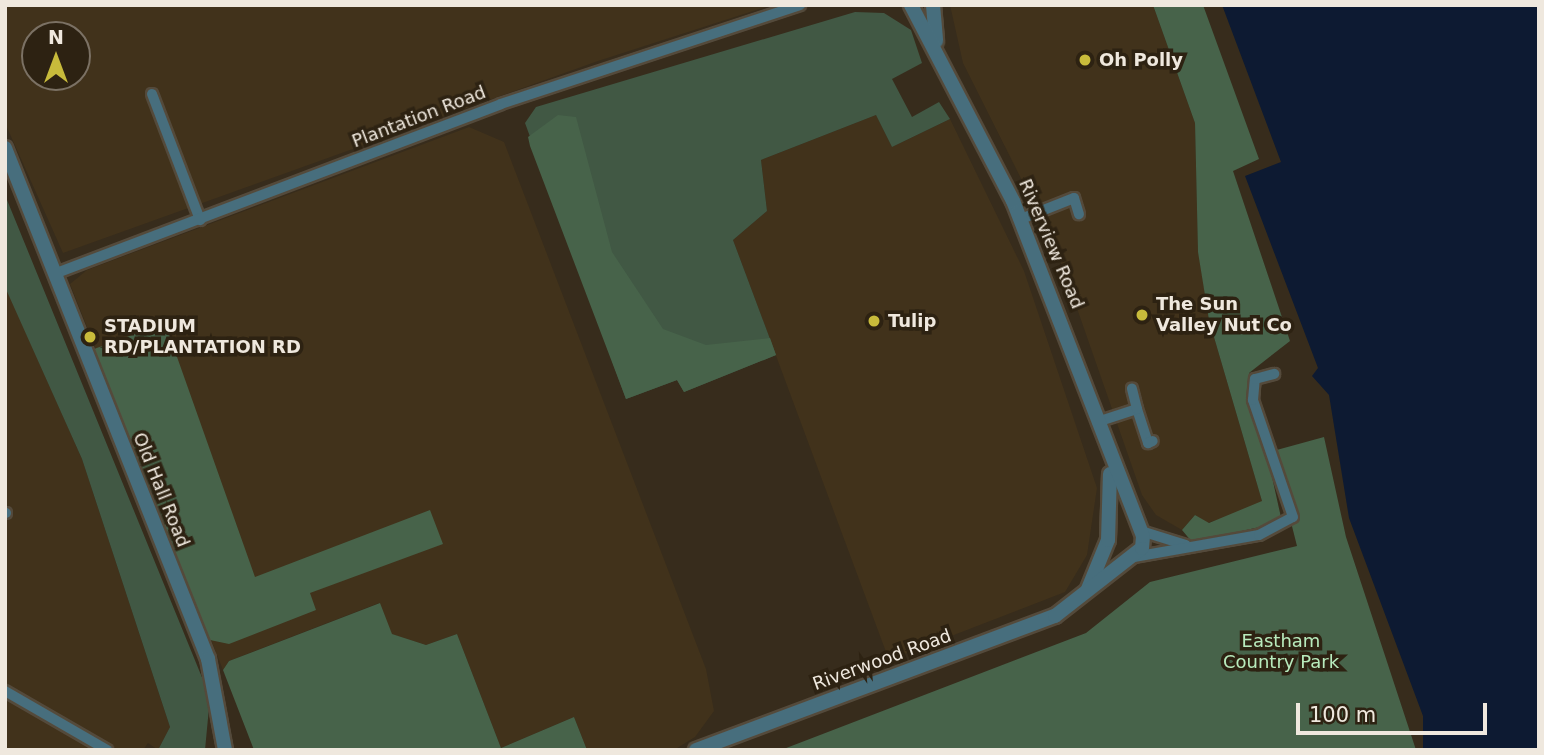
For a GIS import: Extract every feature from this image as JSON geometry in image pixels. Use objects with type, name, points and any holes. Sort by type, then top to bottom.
[{"type":"street","name":"Plantation Road","points":[[54,274],[500,104],[800,5]]},
{"type":"street","name":"Riverview Road","points":[[911,5],[1021,219],[1109,459],[1140,530]]},
{"type":"street","name":"Riverview Road","points":[[933,5],[937,53]]},
{"type":"street","points":[[152,94],[200,220]]},
{"type":"street","name":"Old Hall Road","points":[[5,148],[208,659],[225,750]]},
{"type":"street","points":[[1021,219],[1074,198],[1079,214]]},
{"type":"street","points":[[1108,537],[1116,556],[1133,557],[1259,535],[1293,517],[1253,400],[1255,379],[1274,374]]},
{"type":"street","points":[[1132,389],[1148,443],[1153,441]]},
{"type":"street","points":[[1097,422],[1137,408]]},
{"type":"street","name":"Riverview Road","points":[[1108,537],[1109,459]]},
{"type":"street","points":[[1079,602],[1108,537],[1126,523],[1195,547]]},
{"type":"street","points":[[1133,557],[1142,548],[1140,530]]},
{"type":"street","name":"Riverwood Road","points":[[696,750],[1040,622],[1079,602],[1133,557]]},
{"type":"street","points":[[5,691],[107,750]]},
{"type":"street","name":"Old Hall Road","points":[[215,750],[222,724]]},
{"type":"shaded area","points":[[5,5],[772,5],[598,61],[63,253],[5,123]]},
{"type":"shaded area","points":[[950,5],[1153,5],[1195,123],[1198,249],[1209,320],[1262,501],[1255,508],[1207,523],[1195,515],[1182,530],[1156,515],[1142,495],[1056,248],[963,63]]},
{"type":"shaded area","points":[[876,115],[892,147],[950,119],[1024,271],[1097,488],[1087,555],[1065,592],[889,660],[733,240],[767,211],[761,160]]},
{"type":"shaded area","points":[[469,127],[504,142],[706,669],[714,711],[695,737],[674,750],[587,750],[574,717],[501,748],[457,634],[426,645],[391,634],[379,603],[229,661],[223,670],[70,284],[87,270]]},
{"type":"shaded area","points":[[5,285],[82,459],[170,727],[158,750],[148,743],[143,750],[5,750]]},
{"type":"green space","points":[[1153,5],[1203,5],[1259,159],[1233,171],[1290,341],[1249,373],[1282,522],[1192,542],[1182,530],[1195,515],[1209,523],[1262,501],[1209,320],[1198,252],[1195,123]]},
{"type":"green space","points":[[855,12],[884,13],[911,30],[922,63],[892,79],[912,117],[939,102],[950,119],[892,147],[876,115],[761,160],[767,211],[733,240],[776,355],[684,392],[677,380],[626,399],[525,123],[536,107]]},
{"type":"green space","points":[[558,115],[576,117],[612,252],[663,329],[706,345],[770,338],[776,355],[684,392],[677,380],[626,399],[530,146],[528,137]]},
{"type":"green space","points":[[5,195],[210,697],[205,750],[158,750],[170,727],[82,459],[5,287]]},
{"type":"green space","points":[[165,323],[255,577],[430,510],[443,544],[310,593],[316,610],[229,644],[210,640],[94,349]]},
{"type":"green space","name":"Eastham Country Park","points":[[1324,437],[1346,537],[1416,750],[781,750],[1086,633],[1150,582],[1297,546],[1273,451]]},
{"type":"green space","points":[[380,603],[392,634],[426,645],[457,634],[501,748],[574,717],[587,750],[254,750],[223,670],[229,661]]},
{"type":"water","points":[[1222,5],[1539,5],[1539,750],[1423,749],[1423,716],[1349,518],[1329,395],[1312,376],[1318,368],[1245,176],[1281,162]]},
{"type":"place","name":"Oh Polly","points":[[1085,60]]},
{"type":"place","name":"The Sun Valley Nut Co","points":[[1142,315]]},
{"type":"place","name":"Tulip","points":[[874,321]]},
{"type":"place","name":"STADIUM RD/PLANTATION RD","points":[[90,337]]}]
